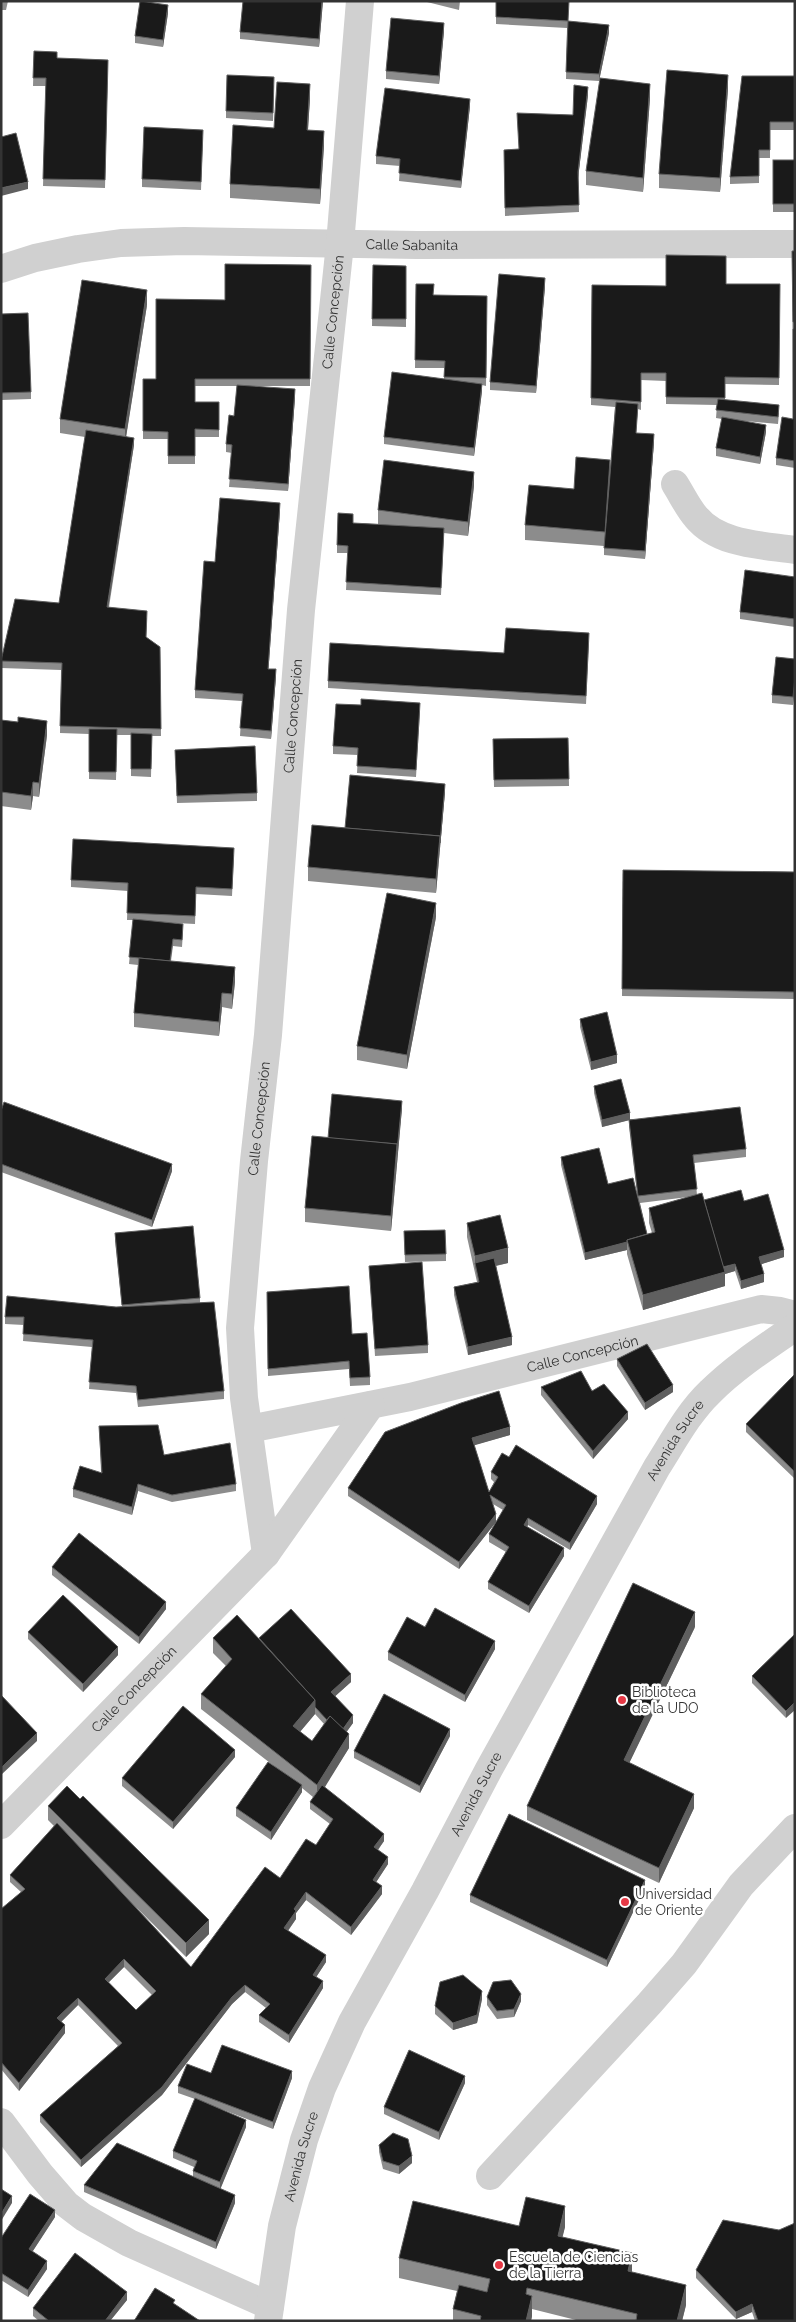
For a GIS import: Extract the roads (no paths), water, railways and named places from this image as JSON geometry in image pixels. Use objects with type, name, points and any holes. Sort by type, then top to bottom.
[{"type":"street","name":"Calle Concepción","points":[[266,1554],[244,1398],[240,1328],[268,1035],[301,610],[340,244],[360,1]]},
{"type":"street","name":"Calle Sabanita","points":[[1,270],[35,258],[78,248],[121,243],[184,241],[340,244],[795,244]]},
{"type":"street","points":[[676,484],[697,518],[718,534],[740,541],[795,550]]},
{"type":"street","name":"Calle Concepción","points":[[249,1429],[371,1405],[551,1363],[761,1309],[795,1315]]},
{"type":"street","name":"Avenida Sucre","points":[[269,2313],[282,2226],[304,2140],[322,2088],[352,2022],[498,1752],[657,1467],[682,1426],[709,1392],[745,1362],[795,1327]]},
{"type":"street","name":"Calle Concepción","points":[[1,1825],[266,1554],[371,1405]]},
{"type":"street","points":[[490,2176],[649,2004],[684,1964],[741,1885],[795,1828]]},
{"type":"street","points":[[1,2122],[40,2174],[66,2204],[82,2217],[269,2313]]},
{"type":"place","name":"Biblioteca de la UDO","points":[[622,1700]]},
{"type":"place","name":"Universidad de Oriente","points":[[625,1902]]},
{"type":"place","name":"Escuela de Ciencias de la Tierra","points":[[499,2265]]}]
